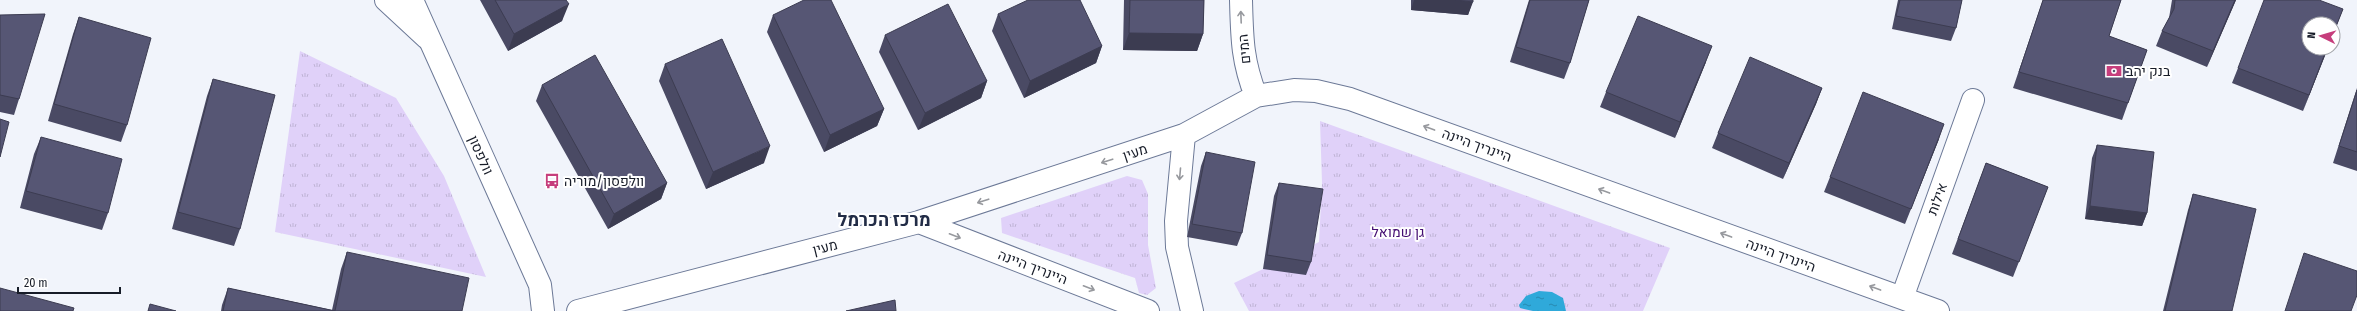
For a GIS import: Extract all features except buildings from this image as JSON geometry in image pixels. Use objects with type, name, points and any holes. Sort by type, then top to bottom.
[{"type":"street","points":[[386,0],[427,38]]},
{"type":"street","name":"וולפסון","points":[[412,0],[427,38],[540,285],[543,311]]},
{"type":"street","name":"המים","points":[[1241,0],[1242,53],[1247,75],[1256,96]]},
{"type":"street","name":"היינריך היינה","points":[[1184,136],[1256,96],[1294,90],[1316,90],[1350,99],[1938,311]]},
{"type":"street","name":"אילות","points":[[1902,298],[1973,100]]},
{"type":"street","points":[[1184,136],[1176,221],[1177,247],[1192,311]]},
{"type":"street","name":"מעין","points":[[578,311],[919,222],[1184,136]]},
{"type":"street","name":"היינריך היינה","points":[[919,222],[1148,311]]},
{"type":"green space","points":[[300,51],[396,98],[444,176],[486,277],[275,232]]},
{"type":"green space","name":"גן שמואל","points":[[1320,121],[1670,248],[1643,311],[1249,311],[1234,283],[1319,242],[1322,183]]},
{"type":"green space","points":[[1127,176],[1142,180],[1148,194],[1148,245],[1156,288],[1147,295],[1139,293],[1135,278],[1002,233],[1001,218]]},
{"type":"water","points":[[1539,291],[1552,292],[1563,298],[1566,311],[1533,311],[1520,308],[1519,305],[1526,296]]},
{"type":"place","name":"בנק יהב","points":[[2114,71]]},
{"type":"place","name":"וולפסון/מוריה","points":[[552,181]]},
{"type":"district","name":"מרכז הכרמל","points":[[884,220]]}]
